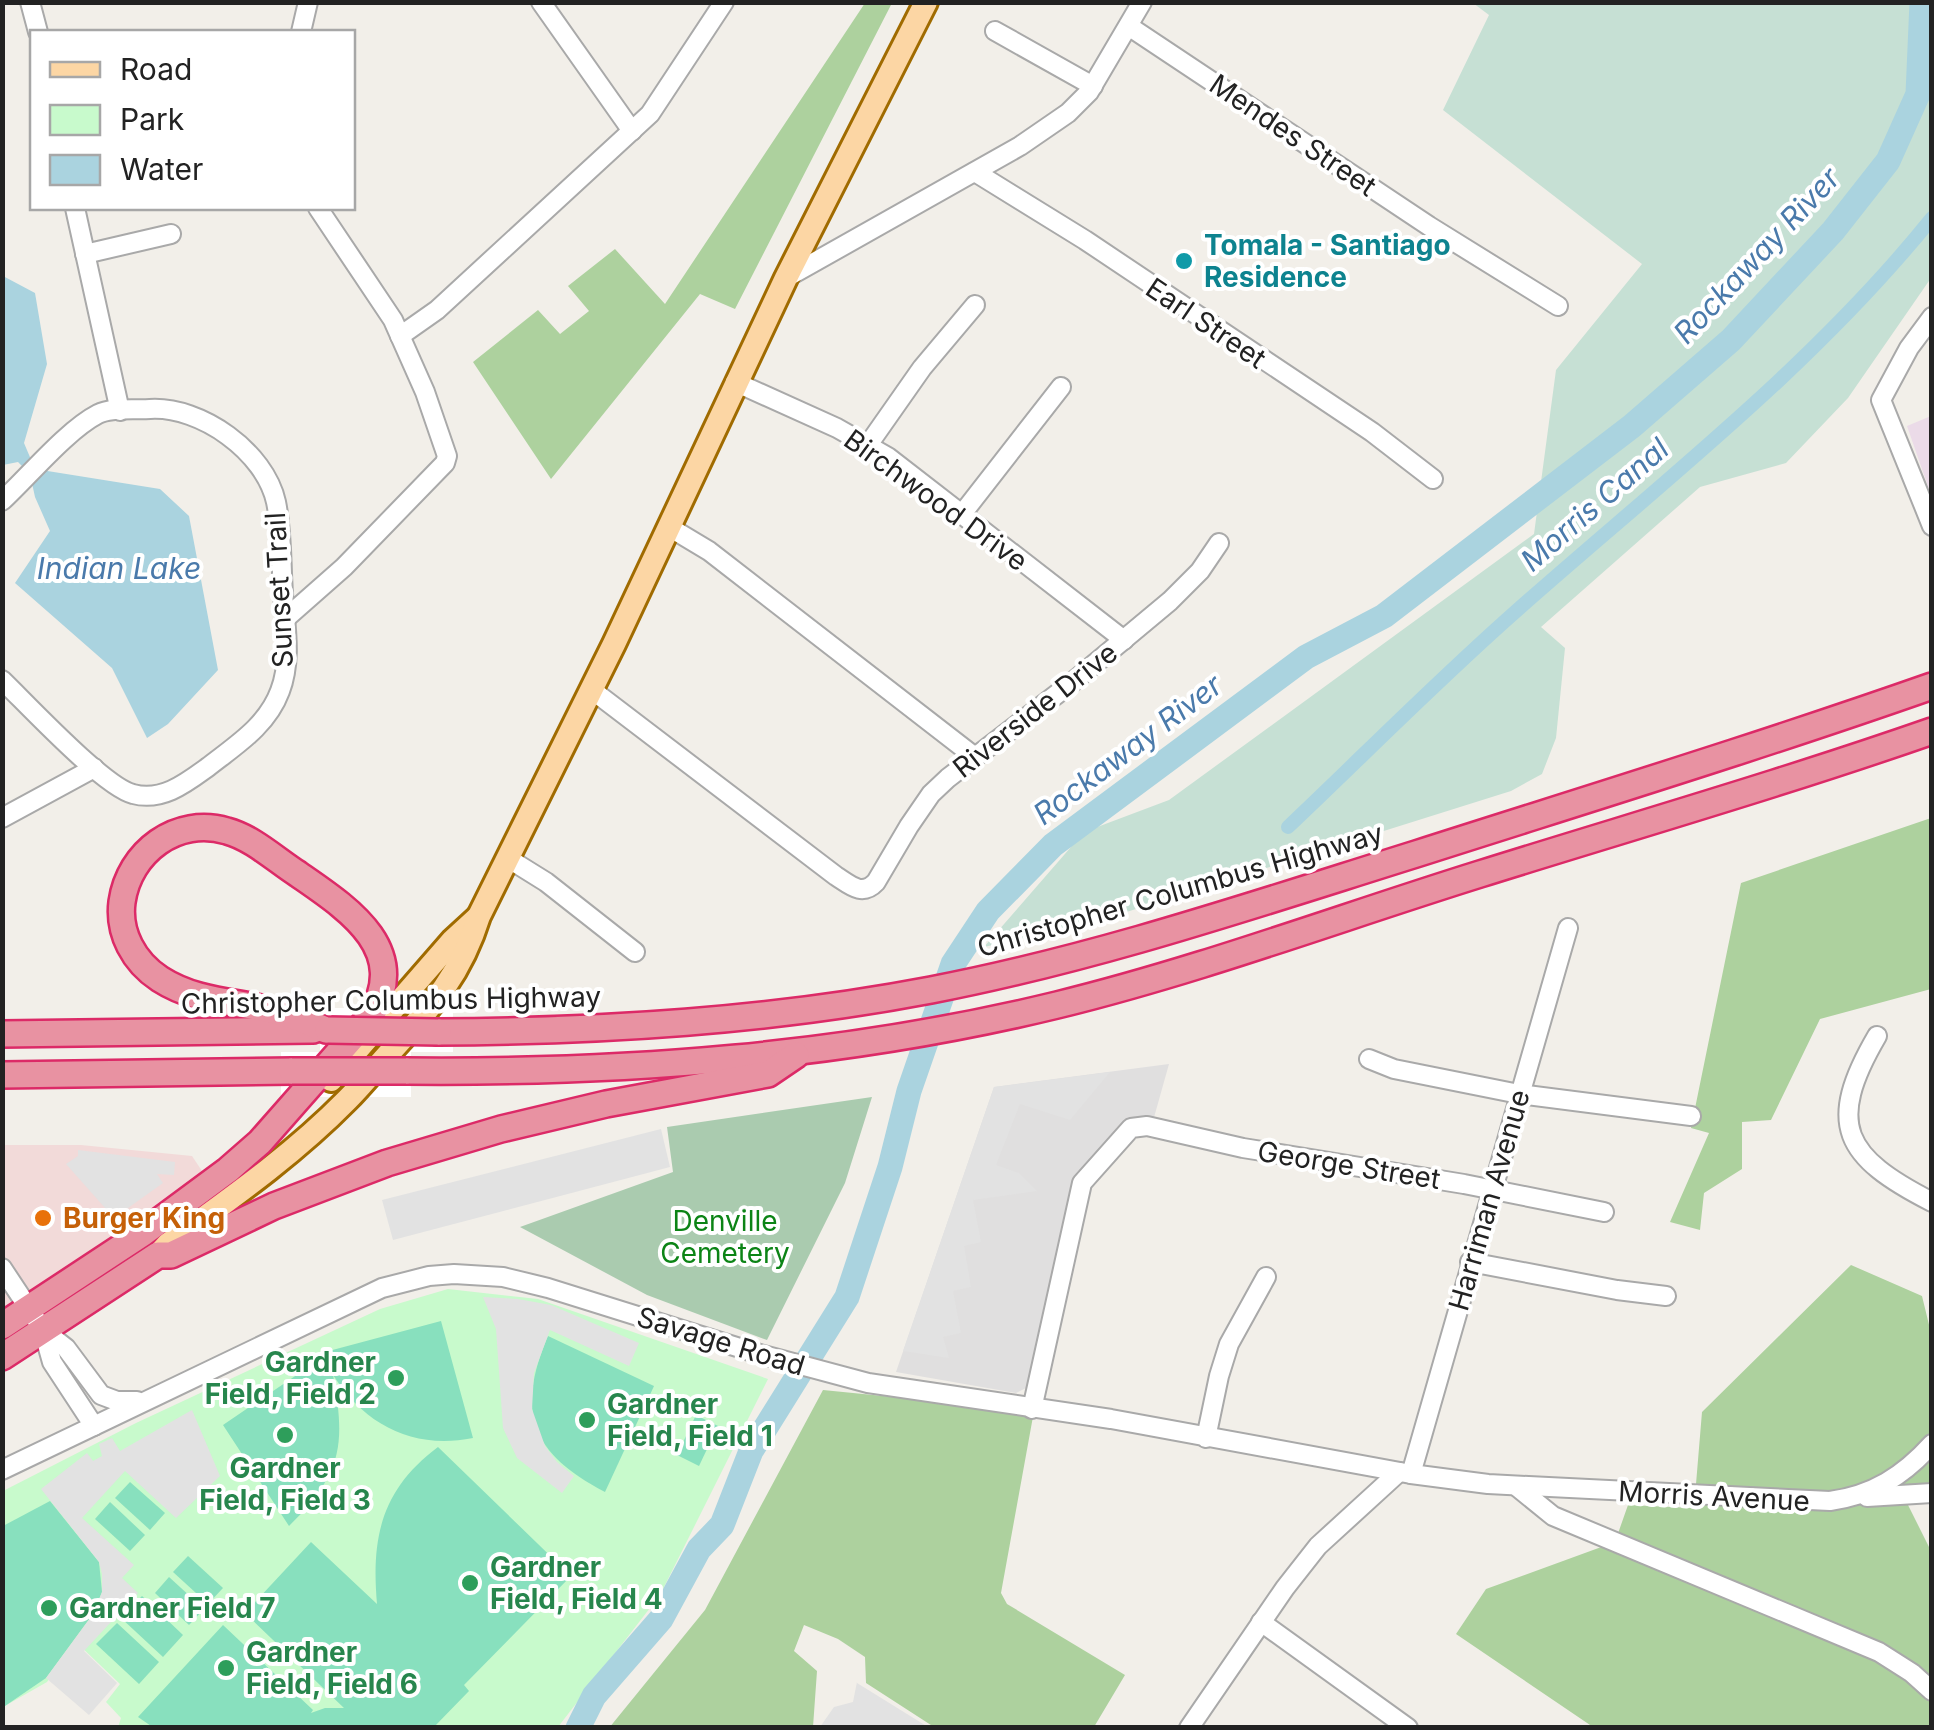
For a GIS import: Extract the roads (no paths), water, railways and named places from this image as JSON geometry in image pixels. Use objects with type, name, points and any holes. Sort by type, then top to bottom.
[{"type":"highway","name":"Christopher Columbus Highway","points":[[2,1034],[621,1028],[717,1020],[916,992],[1032,968],[1230,913],[1932,686]]},
{"type":"highway","points":[[2,1075],[622,1068],[800,1052],[986,1021],[1174,972],[1932,730]]},
{"type":"highway","points":[[2,1357],[36,1319],[260,1142],[377,1005],[383,981],[380,956],[366,928],[344,906],[235,834],[218,829],[187,829],[161,839],[144,853],[126,884],[122,922],[131,949],[149,970],[183,991],[212,1002],[283,1013],[327,1030]]},
{"type":"highway","points":[[2,1326],[36,1319],[158,1255],[171,1256],[274,1206],[387,1163],[501,1129],[606,1104],[768,1074],[800,1052]]},
{"type":"main road","points":[[158,1255],[284,1157],[348,1099],[431,1007],[468,951],[479,916],[592,690],[735,382],[926,2]]},
{"type":"main road","points":[[260,1142],[314,1099],[479,916]]},
{"type":"street","points":[[30,2],[37,30]]},
{"type":"street","points":[[302,30],[308,2]]},
{"type":"street","points":[[541,2],[632,131]]},
{"type":"street","points":[[400,336],[438,310],[650,114],[724,2]]},
{"type":"street","points":[[786,278],[976,172],[1068,113],[1093,86],[1142,2]]},
{"type":"street","name":"Mendes Street","points":[[1130,27],[1429,226],[1558,306]]},
{"type":"street","points":[[995,31],[1093,86]]},
{"type":"street","name":"Earl Street","points":[[976,172],[1372,432],[1433,479]]},
{"type":"street","points":[[2,501],[100,412],[120,411],[75,210]]},
{"type":"street","points":[[284,619],[344,567],[445,463],[447,456],[400,336],[319,210]]},
{"type":"street","points":[[85,254],[170,234]]},
{"type":"street","points":[[868,446],[922,368],[976,305]]},
{"type":"street","points":[[1928,322],[1881,400],[1932,526]]},
{"type":"street","name":"Birchwood Drive","points":[[735,382],[868,446],[1124,640]]},
{"type":"street","points":[[962,514],[1061,387]]},
{"type":"street","name":"Sunset Trail","points":[[2,680],[94,768],[126,792],[150,796],[194,777],[249,736],[280,690],[287,660],[276,502],[261,469],[236,442],[193,418],[158,409],[120,411]]},
{"type":"street","points":[[669,526],[708,550],[975,757]]},
{"type":"street","name":"Riverside Drive","points":[[592,690],[836,876],[858,890],[867,890],[876,882],[930,794],[1124,640],[1200,571],[1219,543]]},
{"type":"street","points":[[2,818],[94,768]]},
{"type":"street","points":[[509,860],[546,882],[636,952]]},
{"type":"street","name":"Harriman Avenue","points":[[1405,1472],[1568,928]]},
{"type":"street","points":[[1877,1036],[1850,1092],[1849,1130],[1867,1162],[1932,1202]]},
{"type":"street","points":[[1369,1059],[1394,1070],[1520,1094],[1691,1116]]},
{"type":"street","name":"George Street","points":[[1032,1409],[1082,1184],[1130,1128],[1147,1126],[1243,1148],[1604,1212]]},
{"type":"street","points":[[1470,1262],[1666,1296]]},
{"type":"street","points":[[2,1268],[36,1319],[66,1348],[101,1394],[116,1400],[143,1401]]},
{"type":"street","name":"Savage Road","points":[[2,1470],[382,1288],[454,1274],[503,1277],[548,1288],[756,1353],[868,1382],[1478,1483]]},
{"type":"street","points":[[1206,1438],[1229,1344],[1266,1276]]},
{"type":"street","points":[[36,1319],[52,1362],[94,1426]]},
{"type":"street","points":[[94,1426],[101,1394]]},
{"type":"street","name":"Morris Avenue","points":[[1478,1483],[1818,1502],[1848,1499],[1893,1480],[1932,1444]]},
{"type":"street","points":[[1190,1728],[1318,1546],[1363,1501],[1405,1472]]},
{"type":"street","points":[[1516,1486],[1554,1516],[1879,1652],[1932,1691]]},
{"type":"street","points":[[1848,1499],[1932,1493]]},
{"type":"street","points":[[1261,1622],[1408,1728]]},
{"type":"water","name":"Indian Lake","points":[[3,276],[35,293],[47,364],[24,443],[35,469],[160,489],[189,516],[218,670],[168,724],[147,738],[112,668],[15,583],[50,531],[30,474],[18,462],[3,465]]},
{"type":"waterway","name":"Rockaway River","points":[[578,1728],[594,1696],[661,1619],[699,1549],[722,1525],[751,1451],[847,1297],[890,1167],[909,1091],[953,964],[988,911],[1053,845],[1306,657],[1384,616],[1632,426],[1731,340],[1833,231],[1888,161],[1918,94],[1922,2]]},
{"type":"waterway","name":"Morris Canal","points":[[1288,827],[1485,639],[1784,375],[1836,325],[1932,218]]},
{"type":"place","name":"Tomala - Santiago Residence","points":[[1184,261]]},
{"type":"place","name":"Burger King","points":[[43,1218]]},
{"type":"place","name":"Gardner Field, Field 2","points":[[396,1378]]},
{"type":"place","name":"Gardner Field, Field 1","points":[[587,1420]]},
{"type":"place","name":"Gardner Field, Field 3","points":[[285,1435]]},
{"type":"place","name":"Gardner Field, Field 4","points":[[470,1583]]},
{"type":"place","name":"Gardner Field 7","points":[[49,1608]]},
{"type":"place","name":"Gardner Field, Field 6","points":[[226,1668]]},
{"type":"park label","name":"Denville Cemetery","points":[[725,1237]]}]
